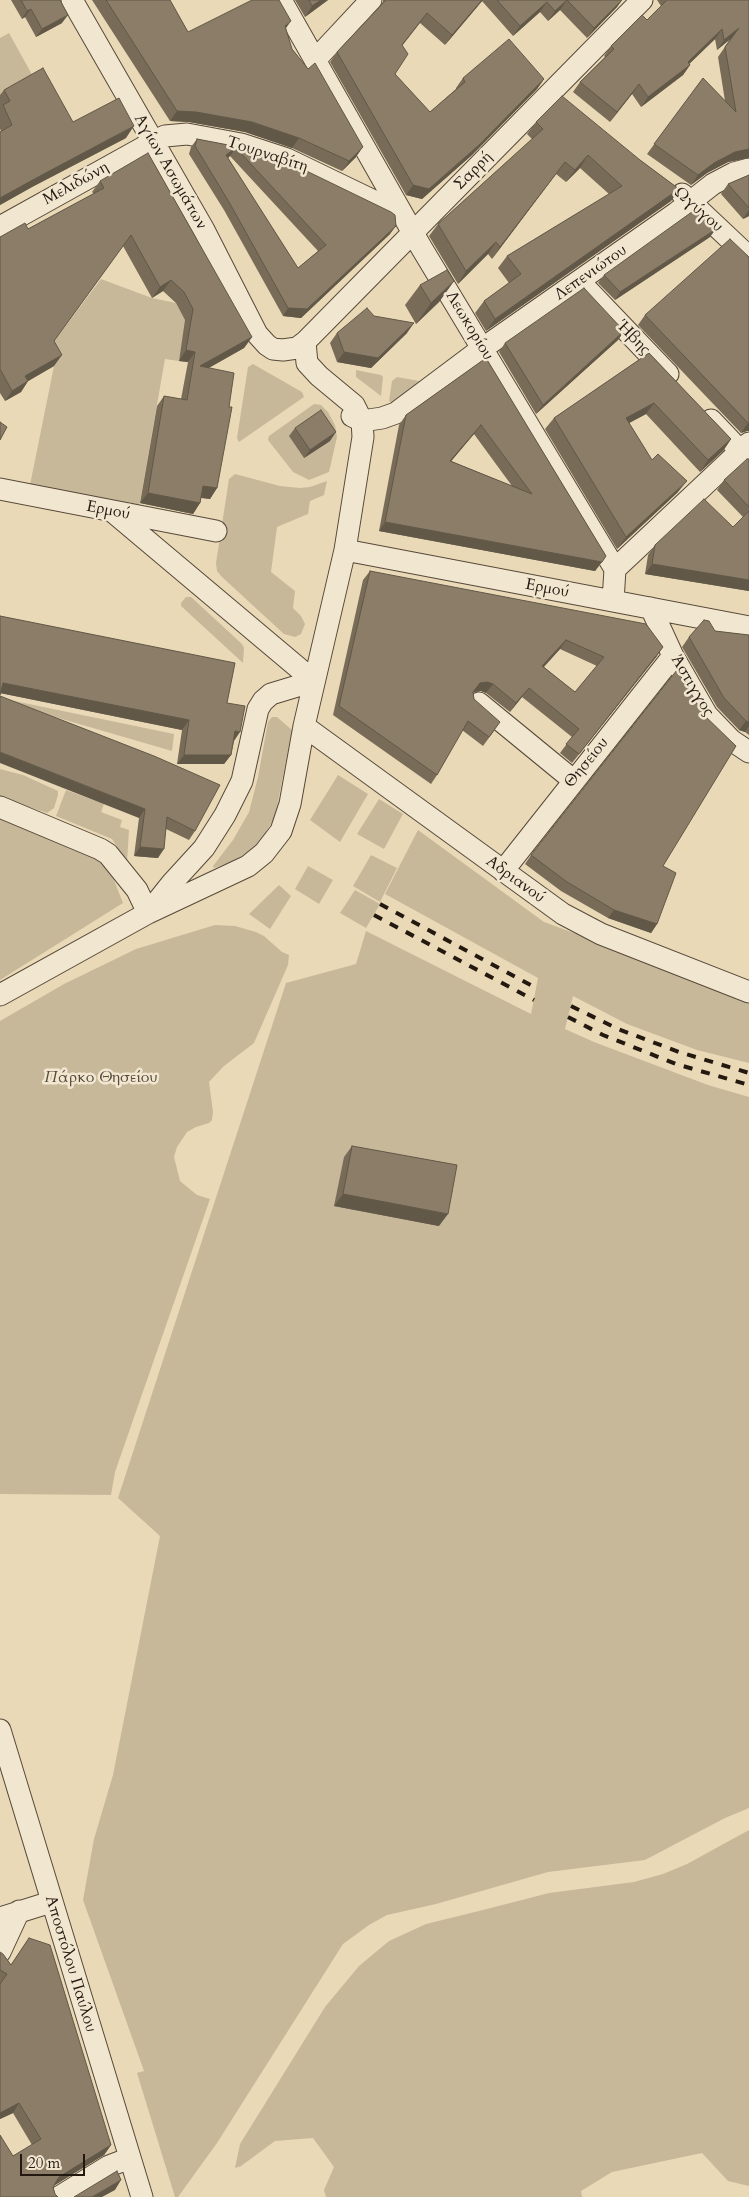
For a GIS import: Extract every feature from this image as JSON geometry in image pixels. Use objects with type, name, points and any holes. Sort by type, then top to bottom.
[{"type":"street","name":"Αγίων Ασωμάτων","points":[[72,0],[204,230],[253,327],[270,347],[335,397],[357,418]]},
{"type":"street","name":"Λεωκορίου","points":[[281,0],[408,224],[615,569]]},
{"type":"street","points":[[316,59],[371,0]]},
{"type":"street","name":"Σαρρή","points":[[305,342],[408,224],[560,96],[639,1]]},
{"type":"street","name":"Τουρναβίτη","points":[[153,142],[165,136],[187,134],[241,144],[300,164],[408,224]]},
{"type":"street","name":"Μελιδώνη","points":[[0,227],[153,142]]},
{"type":"street","name":"Λεπενιώτου","points":[[357,418],[382,418],[396,413],[483,349],[692,202],[713,184],[734,173],[749,169]]},
{"type":"street","name":"Ωγύγου","points":[[669,185],[692,202],[749,257]]},
{"type":"street","name":"Ήβης","points":[[580,282],[680,387]]},
{"type":"street","points":[[0,995],[148,913],[237,872],[258,860],[269,848],[286,821],[304,726],[345,550],[340,542],[339,534],[358,412],[347,398],[312,370],[305,358],[305,342],[291,350],[270,347]]},
{"type":"street","points":[[613,601],[615,569],[746,451],[700,408]]},
{"type":"street","name":"Ερμού","points":[[0,489],[216,531]]},
{"type":"street","points":[[112,512],[314,681]]},
{"type":"street","name":"Ερμού","points":[[345,550],[749,627]]},
{"type":"street","name":"Άστιγγος","points":[[651,608],[673,656],[707,715],[731,740],[749,752]]},
{"type":"street","name":"Θησείου","points":[[503,871],[573,780],[673,656]]},
{"type":"street","points":[[148,913],[204,848],[225,815],[242,781],[260,704],[271,694],[314,681]]},
{"type":"street","points":[[478,703],[573,780]]},
{"type":"street","name":"Αδριανού","points":[[304,726],[562,914],[601,934],[749,992]]},
{"type":"street","points":[[0,807],[108,854],[137,890],[148,913]]},
{"type":"street","name":"Αποστόλου Παύλου","points":[[0,1730],[27,1909],[124,2160],[142,2197]]},
{"type":"street","points":[[0,1952],[27,1909]]},
{"type":"street","points":[[58,2197],[109,2166],[124,2160]]},
{"type":"green space","points":[[9,33],[35,80],[0,99],[0,38]]},
{"type":"green space","points":[[101,279],[152,298],[176,303],[186,321],[179,361],[165,359],[139,507],[30,485],[54,366],[46,352]]},
{"type":"green space","points":[[253,364],[302,392],[304,397],[239,442],[237,438],[248,367]]},
{"type":"green space","points":[[356,370],[383,377],[381,396],[356,377]]},
{"type":"green space","points":[[397,377],[430,383],[392,403],[389,401],[392,381]]},
{"type":"green space","points":[[314,404],[321,405],[328,412],[335,425],[337,437],[329,472],[309,480],[293,472],[268,440],[269,436]]},
{"type":"green space","points":[[235,474],[280,486],[300,488],[310,487],[327,481],[324,495],[310,501],[308,514],[277,527],[271,572],[295,591],[293,608],[301,616],[305,624],[301,634],[295,637],[284,634],[217,571],[216,563],[229,479]]},
{"type":"green space","points":[[186,597],[191,597],[242,644],[244,648],[243,663],[181,606]]},
{"type":"green space","points":[[0,698],[174,734],[172,751],[0,701]]},
{"type":"green space","points":[[272,717],[277,717],[292,730],[275,817],[261,840],[250,851],[231,862],[214,868],[213,866],[233,840],[249,812],[258,777],[268,722]]},
{"type":"green space","points":[[0,769],[23,775],[58,791],[54,808],[47,813],[0,797]]},
{"type":"green space","points":[[338,775],[368,794],[340,842],[310,820]]},
{"type":"green space","points":[[66,790],[104,804],[101,812],[122,820],[120,827],[129,830],[127,862],[112,839],[56,816]]},
{"type":"green space","points":[[379,799],[403,814],[384,849],[357,834]]},
{"type":"green space","points":[[0,816],[96,858],[114,880],[123,903],[0,980]]},
{"type":"green space","points":[[418,830],[544,922],[749,997],[749,1063],[697,1050],[627,1024],[573,996],[565,1029],[594,1042],[708,1085],[749,1097],[749,1808],[725,1818],[645,1860],[548,1872],[436,1904],[387,1915],[369,1925],[343,1944],[217,2143],[178,2197],[175,2197],[137,2073],[144,2071],[83,1900],[94,1839],[113,1775],[160,1536],[118,1498],[286,983],[356,964],[366,931],[531,1014],[538,978],[385,894]]},
{"type":"green space","points":[[371,855],[397,868],[380,902],[353,886]]},
{"type":"green space","points":[[308,866],[333,880],[319,904],[295,889]]},
{"type":"green space","points":[[279,885],[291,896],[270,929],[249,914]]},
{"type":"green space","points":[[355,890],[380,904],[366,928],[340,913]]},
{"type":"green space","name":"Πάρκο Θησείου","points":[[215,925],[235,926],[264,936],[282,952],[289,955],[288,965],[254,1043],[224,1066],[209,1082],[213,1112],[212,1120],[187,1132],[177,1147],[174,1157],[180,1181],[197,1195],[210,1199],[115,1472],[111,1495],[0,1494],[0,1021],[64,984],[136,949]]},
{"type":"green space","points":[[749,1830],[749,2186],[728,2181],[702,2153],[612,2172],[581,2191],[582,2197],[326,2197],[324,2190],[334,2167],[313,2138],[275,2141],[241,2166],[235,2168],[240,2144],[325,2007],[359,1966],[389,1941],[426,1924],[549,1893],[634,1882],[663,1874],[687,1864]]},
{"type":"building","points":[[21,0],[60,0],[68,15],[42,29],[31,9],[27,11]]},
{"type":"building","points":[[106,0],[170,0],[188,32],[252,0],[279,0],[291,21],[285,26],[292,49],[308,69],[315,63],[363,147],[349,161],[299,138],[252,122],[196,112],[177,111]]},
{"type":"building","points":[[309,0],[321,0],[312,6]]},
{"type":"building","points":[[386,0],[482,0],[452,35],[427,13],[402,45],[408,54],[395,74],[430,112],[465,82],[463,78],[509,39],[544,79],[479,145],[429,189],[413,185],[337,52]]},
{"type":"building","points":[[497,0],[567,0],[555,11],[547,2],[520,26]]},
{"type":"building","points":[[567,0],[622,0],[594,28]]},
{"type":"building","points":[[667,0],[749,0],[749,149],[735,152],[714,163],[698,175],[654,144],[703,78],[736,112],[725,47],[739,28],[724,40],[722,29],[688,62],[690,65],[648,97],[639,84],[617,112],[580,82],[614,49],[611,46],[642,15],[647,20]]},
{"type":"building","points":[[43,68],[73,122],[119,98],[134,126],[0,198],[0,132],[12,125],[3,105],[10,101],[4,90]]},
{"type":"building","points":[[562,96],[640,160],[679,189],[495,319],[484,301],[521,274],[507,256],[622,186],[588,155],[575,170],[565,162],[500,247],[496,242],[466,271],[438,224],[543,129],[536,122]]},
{"type":"building","points":[[197,139],[244,148],[288,162],[391,212],[395,215],[396,226],[307,309],[288,308],[229,202],[195,146]],"holes":[[[236,148],[326,245],[298,268],[226,155]]]},
{"type":"building","points":[[148,153],[252,337],[200,366],[234,373],[229,407],[232,407],[217,488],[203,486],[200,503],[148,493],[164,396],[187,400],[195,352],[186,350],[193,309],[184,292],[171,280],[160,287],[131,235],[54,341],[62,355],[25,376],[28,381],[12,391],[0,369],[0,237],[25,223],[28,229],[104,188],[100,181]]},
{"type":"building","points":[[749,175],[749,208],[728,184]]},
{"type":"building","points":[[696,209],[716,229],[620,292],[604,275]]},
{"type":"building","points":[[730,239],[749,257],[749,423],[645,315]]},
{"type":"building","points":[[447,270],[454,281],[431,303],[420,285]]},
{"type":"building","points":[[584,288],[624,331],[543,405],[505,343]]},
{"type":"building","points":[[367,308],[374,316],[414,323],[378,358],[344,352],[337,333]]},
{"type":"building","points":[[649,353],[731,439],[708,460],[654,403],[626,418],[652,460],[658,454],[687,481],[626,537],[554,418]]},
{"type":"building","points":[[486,358],[606,556],[602,562],[385,522],[406,415]],"holes":[[[481,425],[532,494],[450,461]]]},
{"type":"building","points":[[321,410],[336,432],[310,450],[295,428]]},
{"type":"building","points":[[0,422],[7,427],[0,440]]},
{"type":"building","points":[[749,459],[749,507],[724,480]]},
{"type":"building","points":[[704,499],[733,527],[749,511],[749,580],[652,564],[655,545]]},
{"type":"building","points":[[370,571],[646,624],[663,647],[579,754],[566,744],[579,729],[529,688],[516,703],[493,684],[487,682],[480,683],[473,692],[474,699],[500,722],[489,737],[468,721],[437,775],[339,706]],"holes":[[[566,640],[604,657],[575,692],[542,666]]]},
{"type":"building","points":[[0,616],[235,663],[227,703],[245,706],[240,732],[235,731],[231,755],[184,755],[189,720],[3,683],[0,695]]},
{"type":"building","points":[[704,620],[709,621],[715,631],[749,635],[749,722],[724,698],[689,637]]},
{"type":"building","points":[[677,670],[704,715],[736,746],[663,866],[676,873],[657,924],[614,910],[567,882],[531,855]]},
{"type":"building","points":[[0,696],[154,756],[220,785],[195,831],[167,817],[164,849],[140,847],[145,809],[0,752]]},
{"type":"building","points":[[352,1146],[457,1165],[448,1214],[343,1194]]},
{"type":"building","points":[[29,1938],[50,1945],[111,2145],[59,2177],[53,2187],[58,2197],[0,2197],[0,2135],[13,2156],[41,2139],[19,2103],[0,2113],[0,1984],[7,1974],[0,1970],[0,1952],[11,1965]]},
{"type":"building","points":[[117,2171],[121,2180],[92,2197],[74,2197]]},
{"type":"railway","points":[[380,904],[536,988]]},
{"type":"railway","points":[[374,915],[534,1000]]},
{"type":"railway","points":[[571,1006],[618,1029],[679,1052],[749,1073]]},
{"type":"railway","points":[[568,1017],[603,1035],[676,1064],[749,1085]]}]
